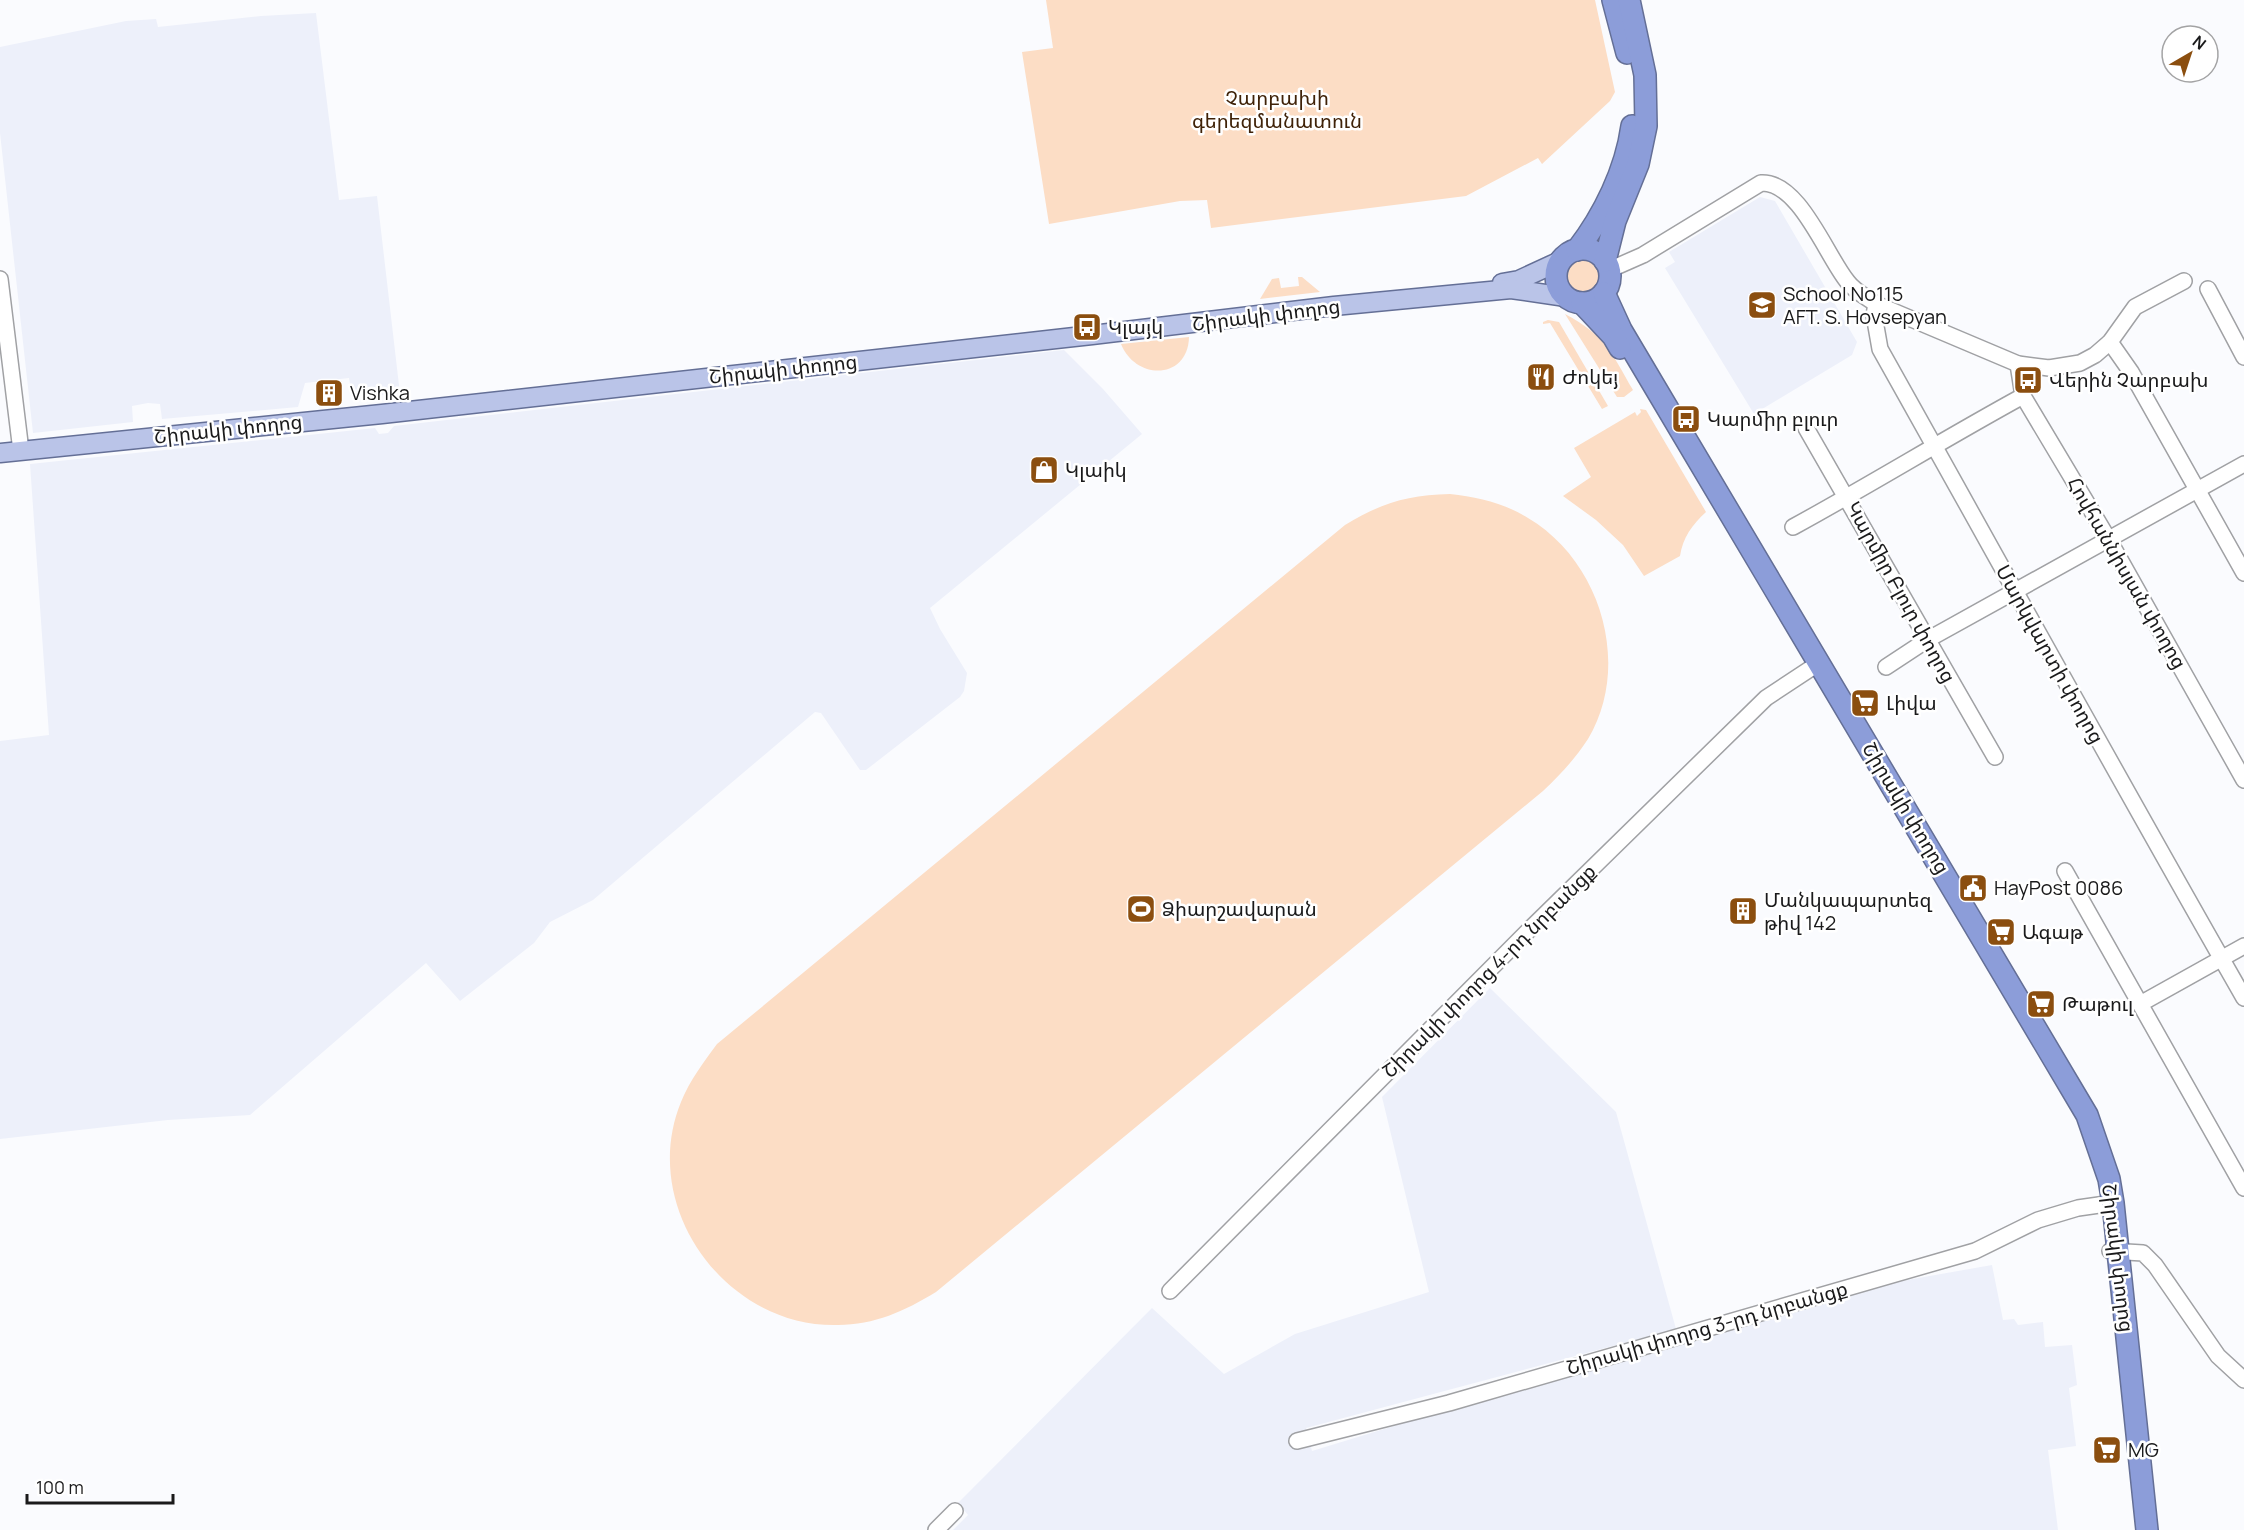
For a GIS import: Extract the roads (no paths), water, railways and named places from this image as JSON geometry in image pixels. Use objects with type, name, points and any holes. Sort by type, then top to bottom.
[{"type":"highway","points":[[1568,256],[1592,231],[1609,197],[1632,128],[1632,84],[1625,45],[1612,0]]},
{"type":"highway","points":[[1574,300],[1597,299],[1604,293],[1609,283],[1607,266],[1615,221],[1638,164],[1646,126],[1645,75],[1629,0]]},
{"type":"highway","points":[[1568,256],[1593,251],[1607,266]]},
{"type":"highway","name":"Շիրակի փողոց","points":[[1568,256],[1556,275],[1557,283],[1613,336],[1815,666]]},
{"type":"highway","name":"Շիրակի փողոց","points":[[1604,293],[1621,330],[2079,1122],[2109,1204],[2147,1530]]},
{"type":"highway","name":"Շիրակի փողոց","points":[[2114,1252],[2136,1530]]},
{"type":"main road","name":"Շիրակի փողոց","points":[[20,449],[1510,283],[1568,256]]},
{"type":"main road","name":"Շիրակի փողոց","points":[[0,451],[381,414],[1334,306],[1511,289],[1574,300]]},
{"type":"street","points":[[1607,266],[1642,255],[1761,183],[1778,185],[1796,200],[1848,283],[1876,304],[2018,364],[2049,368],[2080,363],[2095,355],[2110,342],[2135,307],[2184,281]]},
{"type":"street","points":[[0,279],[20,449]]},
{"type":"street","points":[[2208,289],[2244,357]]},
{"type":"street","name":"Մարկվարտի փողոց","points":[[1876,304],[1874,315],[1880,349],[2129,798],[2244,998]]},
{"type":"street","points":[[2110,342],[2131,372],[2244,573]]},
{"type":"street","name":"Հովհաննիսյան փողոց","points":[[2018,364],[2023,396],[2109,540],[2244,780]]},
{"type":"street","points":[[1792,528],[2023,396]]},
{"type":"street","name":"Կարմիր Բլուր փողոց","points":[[1806,428],[1848,497],[1927,640],[1995,756]]},
{"type":"street","points":[[1886,667],[1927,640],[2244,464]]},
{"type":"street","name":"Շիրակի փողոց 4-րդ նրբանցք","points":[[1170,1291],[1527,932],[1758,705],[1815,666]]},
{"type":"street","points":[[2065,871],[2244,1188]]},
{"type":"street","points":[[2140,1004],[2244,946]]},
{"type":"street","name":"Շիրակի փողոց 3-րդ նրբանցք","points":[[1297,1441],[1449,1403],[1975,1251],[2038,1220],[2078,1208],[2109,1204]]},
{"type":"street","points":[[2114,1252],[2143,1253],[2155,1265],[2218,1356],[2244,1380]]},
{"type":"street","points":[[936,1530],[955,1511]]},
{"type":"place","name":"School No115 AFT. S. Hovsepyan","points":[[1762,305]]},
{"type":"place","name":"Կլայկ","points":[[1087,327]]},
{"type":"place","name":"Ժոկեյ","points":[[1541,377]]},
{"type":"place","name":"Վերին Չարբախ","points":[[2028,380]]},
{"type":"place","name":"Vishka","points":[[329,393]]},
{"type":"place","name":"Կարմիր բլուր","points":[[1686,419]]},
{"type":"place","name":"Կլաիկ","points":[[1044,470]]},
{"type":"place","name":"Լիվա","points":[[1865,703]]},
{"type":"place","name":"HayPost 0086","points":[[1973,888]]},
{"type":"place","name":"Ձիարշավարան","points":[[1141,909]]},
{"type":"place","name":"Մանկապարտեզ թիվ 142","points":[[1743,911]]},
{"type":"place","name":"Ագաթ","points":[[2001,932]]},
{"type":"place","name":"Թաթուլ","points":[[2041,1004]]},
{"type":"place","name":"MG","points":[[2107,1450]]},
{"type":"park label","name":"Չարբախի գերեզմանատուն","points":[[1277,110]]}]
